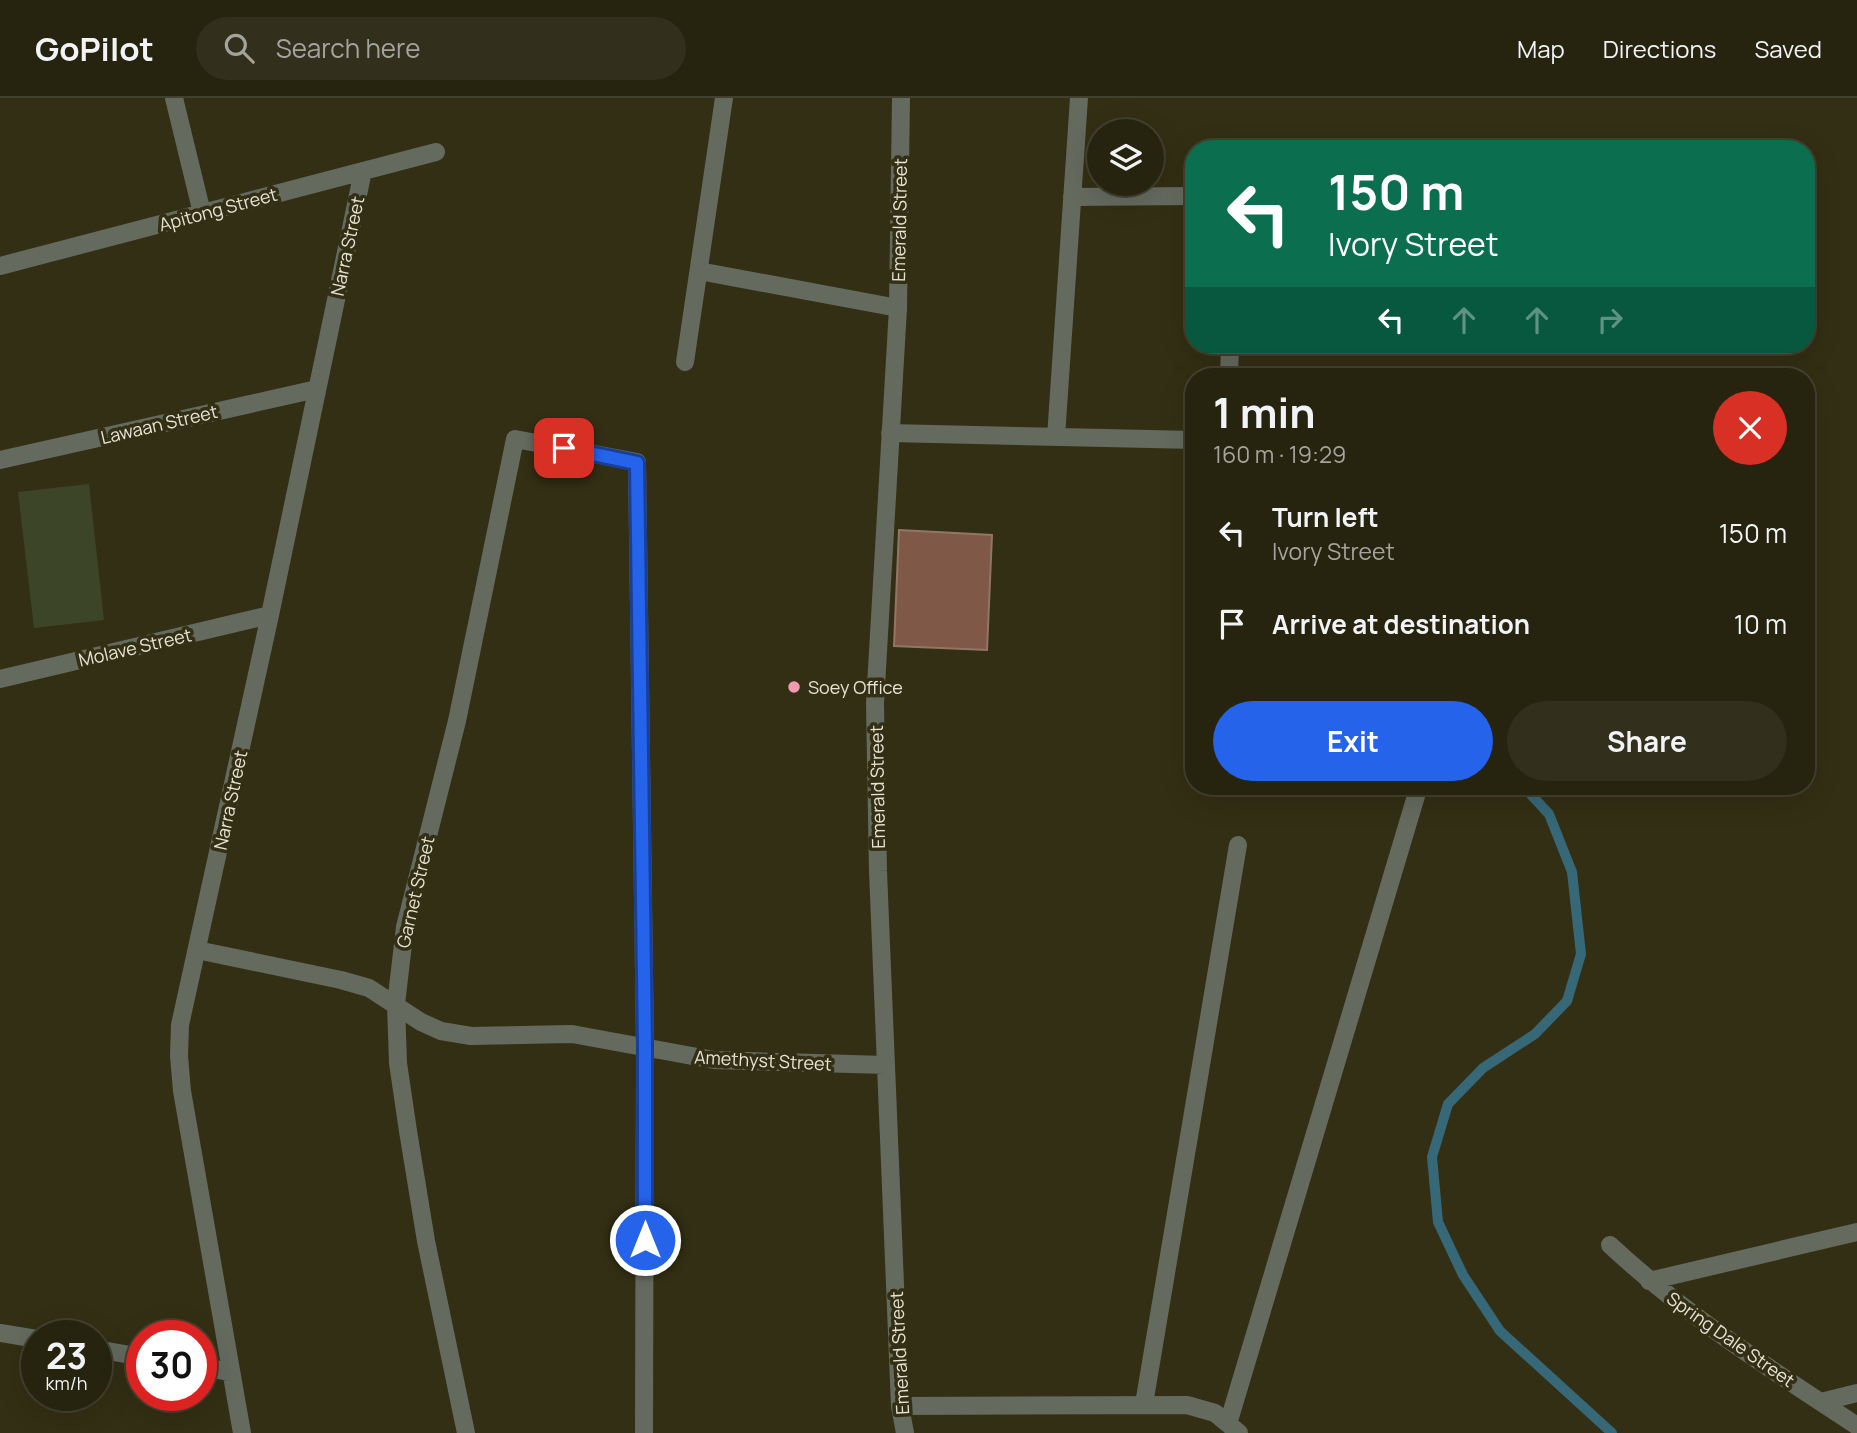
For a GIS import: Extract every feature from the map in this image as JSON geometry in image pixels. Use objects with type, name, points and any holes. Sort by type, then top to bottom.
[{"type":"street","points":[[174,98],[202,213]]},
{"type":"street","points":[[685,362],[724,98]]},
{"type":"street","name":"Emerald Street","points":[[901,98],[898,308],[875,703],[878,871],[900,1406],[905,1433]]},
{"type":"street","points":[[1055,437],[1079,98]]},
{"type":"street","name":"Apitong Street","points":[[0,266],[436,152]]},
{"type":"street","name":"Narra Street","points":[[242,1433],[181,1079],[180,1025],[363,171]]},
{"type":"street","points":[[1072,197],[1185,196]]},
{"type":"street","points":[[699,271],[898,308]]},
{"type":"street","name":"Lawaan Street","points":[[0,460],[317,389]]},
{"type":"street","points":[[890,433],[1185,440]]},
{"type":"street","name":"Garnet Street","points":[[466,1433],[426,1241],[398,1063],[396,1004],[405,927],[457,721],[515,439],[637,463],[645,1047]]},
{"type":"street","name":"Molave Street","points":[[0,679],[270,615]]},
{"type":"street","points":[[900,1406],[1187,1405],[1214,1413],[1233,1429],[1416,795]]},
{"type":"street","points":[[1144,1404],[1238,845]]},
{"type":"street","name":"Amethyst Street","points":[[197,950],[369,988],[441,1031],[471,1036],[572,1034],[714,1060],[886,1065]]},
{"type":"street","points":[[644,1433],[645,1047]]},
{"type":"street","points":[[1649,1281],[1857,1232]]},
{"type":"street","name":"Spring Dale Street","points":[[1610,1245],[1649,1281],[1700,1320],[1857,1426]]},
{"type":"street","points":[[0,1333],[21,1336]]},
{"type":"street","points":[[217,1369],[231,1371]]},
{"type":"street","points":[[1821,1402],[1857,1393]]},
{"type":"green space","points":[[89,484],[104,620],[34,628],[18,492]]},
{"type":"building","points":[[899,530],[992,535],[987,650],[894,646]]},
{"type":"waterway","points":[[1531,795],[1549,814],[1572,872],[1581,954],[1567,1001],[1535,1034],[1483,1068],[1448,1104],[1432,1157],[1438,1222],[1463,1275],[1500,1331],[1612,1433]]},
{"type":"place","name":"Soey Office","points":[[794,687]]},
{"type":"route","points":[[564,448],[637,463],[645,1240]]}]
